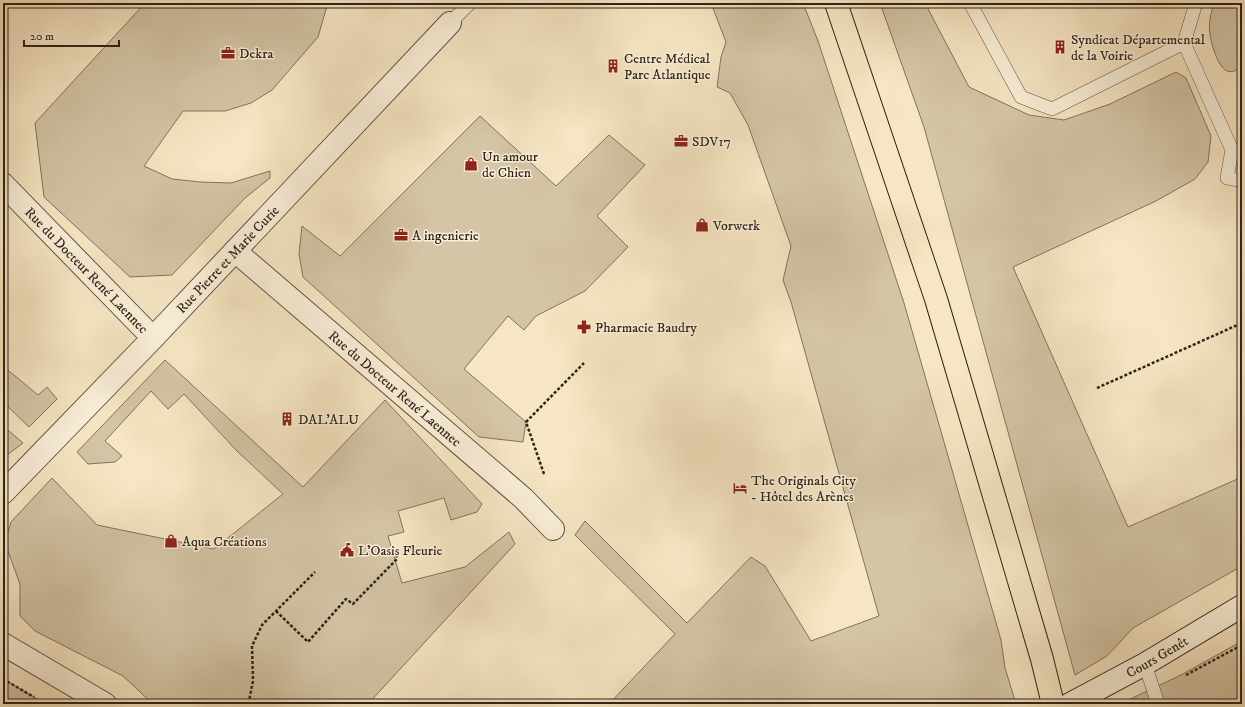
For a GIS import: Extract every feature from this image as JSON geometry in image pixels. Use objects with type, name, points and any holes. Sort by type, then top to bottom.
[{"type":"main road","points":[[836,3],[936,299],[1042,659],[1053,704]]},
{"type":"street","name":"Rue Pierre et Marie Curie","points":[[3,493],[153,338],[450,23]]},
{"type":"street","name":"Rue du Docteur René Laennec","points":[[3,184],[153,338]]},
{"type":"street","name":"Rue du Docteur René Laennec","points":[[235,251],[523,498],[553,529]]},
{"type":"street","name":"Cours Genêt","points":[[1070,704],[1145,664],[1242,606]]},
{"type":"street","points":[[3,644],[105,704]]},
{"type":"lane","points":[[450,23],[470,3]]},
{"type":"lane","points":[[970,3],[1021,97],[1052,109],[1184,43]]},
{"type":"lane","points":[[1196,3],[1184,43],[1232,150],[1227,178],[1242,181]]},
{"type":"lane","points":[[1145,664],[1158,704]]},
{"type":"path","points":[[1097,388],[1242,323]]},
{"type":"path","points":[[544,474],[526,422],[584,363]]},
{"type":"path","points":[[276,611],[308,642],[346,599],[354,604],[398,559],[396,551]]},
{"type":"path","points":[[242,704],[249,701],[253,681],[252,646],[262,625],[314,572]]},
{"type":"path","points":[[3,679],[36,698]]},
{"type":"shaded area","points":[[145,3],[329,3],[318,37],[272,90],[251,103],[225,111],[183,111],[144,166],[172,179],[200,182],[231,183],[270,171],[270,178],[245,198],[172,275],[130,277],[44,197],[35,123]]},
{"type":"shaded area","points":[[711,3],[803,3],[818,41],[904,303],[1001,640],[1005,668],[1016,704],[609,704],[675,634],[575,535],[585,521],[687,623],[751,557],[765,566],[811,641],[879,616],[791,302],[783,280],[791,246],[748,125],[730,93],[717,87],[721,57],[726,42]]},
{"type":"shaded area","points":[[880,3],[925,3],[969,87],[1029,115],[1064,120],[1110,104],[1176,72],[1186,78],[1211,136],[1208,162],[1195,179],[1156,201],[1013,267],[1128,527],[1242,477],[1242,566],[1133,628],[1107,656],[1075,675],[924,127]]},
{"type":"shaded area","points":[[1214,3],[1242,3],[1242,50],[1239,51],[1242,61],[1242,68],[1237,70],[1229,72],[1224,69],[1213,49],[1209,26]]},
{"type":"shaded area","points":[[480,116],[556,186],[609,135],[645,165],[597,216],[628,247],[585,291],[536,316],[524,330],[508,316],[464,369],[526,422],[523,442],[479,437],[303,277],[299,254],[302,226],[340,256]]},
{"type":"shaded area","points":[[165,360],[303,487],[385,400],[482,504],[477,512],[451,520],[444,498],[398,511],[404,532],[388,536],[402,583],[465,567],[509,532],[515,544],[368,704],[153,704],[123,676],[35,631],[20,616],[20,584],[5,543],[11,522],[52,478],[97,525],[214,549],[283,494],[236,450],[184,394],[168,409],[151,391],[105,441],[122,456],[115,462],[88,464],[77,452]]},
{"type":"shaded area","points":[[3,366],[38,395],[47,387],[57,399],[29,427],[3,402]]},
{"type":"shaded area","points":[[3,426],[23,443],[3,458]]},
{"type":"shaded area","points":[[1242,641],[1242,704],[1120,704],[1181,675]]},
{"type":"shaded area","points":[[3,679],[46,704],[3,704]]},
{"type":"place","name":"Syndicat Départemental de la Voirie","points":[[1060,47]]},
{"type":"place","name":"Dekra","points":[[228,53]]},
{"type":"place","name":"Centre Médical Parc Atlantique","points":[[613,66]]},
{"type":"place","name":"SDV17","points":[[681,141]]},
{"type":"place","name":"Un amour de Chien","points":[[471,164]]},
{"type":"place","name":"Vorwerk","points":[[702,225]]},
{"type":"place","name":"A ingenierie","points":[[401,235]]},
{"type":"place","name":"Pharmacie Baudry","points":[[584,327]]},
{"type":"place","name":"DAL'ALU","points":[[287,419]]},
{"type":"place","name":"The Originals City - Hôtel des Arènes","points":[[740,488]]},
{"type":"place","name":"Aqua Créations","points":[[171,541]]},
{"type":"place","name":"L'Oasis Fleurie","points":[[347,550]]}]
